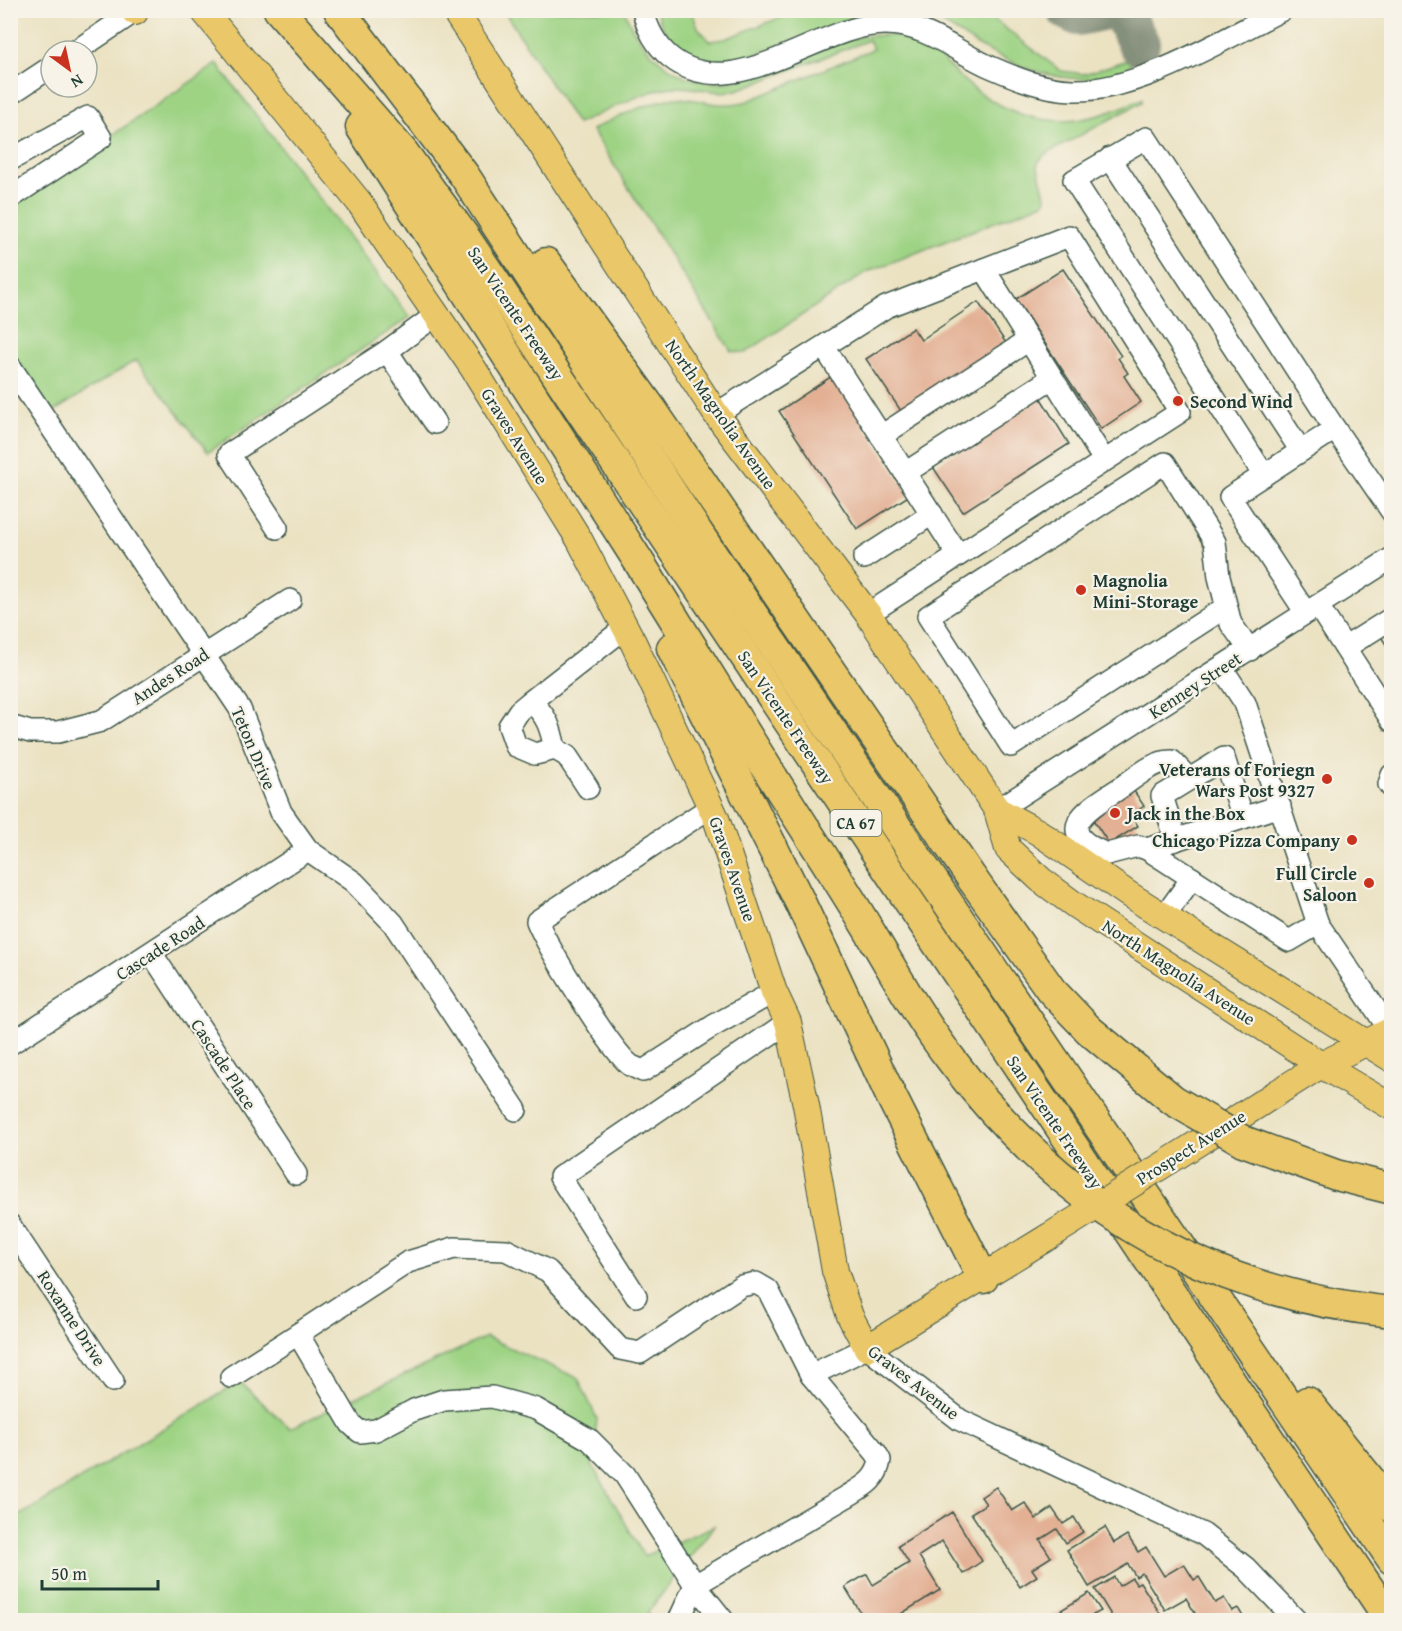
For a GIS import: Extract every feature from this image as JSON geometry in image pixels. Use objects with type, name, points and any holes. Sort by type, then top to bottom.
[{"type":"highway","name":"San Vicente Freeway","points":[[279,10],[403,152],[466,239],[1390,1620]]},
{"type":"highway","name":"San Vicente Freeway","points":[[339,11],[464,175],[709,550],[1105,1138],[1392,1558]]},
{"type":"highway","points":[[339,11],[511,215],[652,410],[973,880],[1051,990],[1089,1030],[1173,1100],[1243,1141],[1336,1175],[1392,1189]]},
{"type":"highway","points":[[304,38],[639,562],[912,1004],[953,1062],[1028,1148],[1131,1229],[1207,1268],[1276,1292],[1392,1312]]},
{"type":"highway","points":[[639,562],[648,601],[800,902],[890,1094],[983,1278]]},
{"type":"highway","points":[[1105,1138],[1239,1309],[1340,1445],[1392,1508]]},
{"type":"main road","name":"Graves Avenue","points":[[203,10],[358,202],[473,368],[572,529],[626,627],[711,807],[774,992],[788,1022],[806,1105],[835,1271],[850,1316],[867,1348]]},
{"type":"main road","name":"North Magnolia Avenue","points":[[454,10],[716,414],[868,614],[998,810],[1008,849],[1041,880],[1321,1065],[1392,1107]]},
{"type":"main road","name":"North Magnolia Avenue","points":[[998,810],[1038,832],[1081,864],[1392,1059]]},
{"type":"main road","name":"Prospect Avenue","points":[[867,1348],[1048,1238],[1321,1065],[1364,1042],[1389,1023]]},
{"type":"street","points":[[644,10],[652,35],[665,52],[682,64],[705,72],[721,74],[743,70],[850,30],[888,24],[908,26],[933,35],[975,60],[1012,77],[1046,87],[1072,90],[1106,87],[1146,75],[1282,10]]},
{"type":"street","points":[[94,39],[136,11]]},
{"type":"street","points":[[10,94],[39,75]]},
{"type":"street","points":[[10,160],[88,117],[101,138],[10,198]]},
{"type":"street","points":[[1264,475],[1074,180],[1146,138],[1335,429],[1392,512]]},
{"type":"street","points":[[1110,158],[1301,451]]},
{"type":"street","points":[[716,414],[886,307],[1069,236],[1180,412],[868,614]]},
{"type":"street","points":[[984,269],[1104,460]]},
{"type":"street","points":[[278,528],[229,454],[387,351],[435,315]]},
{"type":"street","points":[[881,436],[1029,340]]},
{"type":"street","points":[[824,347],[958,555]]},
{"type":"street","points":[[387,351],[435,423]]},
{"type":"street","name":"Teton Drive","points":[[10,366],[240,709],[281,812],[308,850],[354,882],[393,922],[516,1110]]},
{"type":"street","points":[[905,472],[1052,378]]},
{"type":"street","points":[[1335,429],[1230,496],[1312,609],[1346,646],[1392,721]]},
{"type":"street","points":[[1226,607],[1011,746],[928,616],[1165,463],[1215,542],[1219,577],[1231,624],[1250,650]]},
{"type":"street","points":[[864,558],[932,514]]},
{"type":"street","name":"Kenney Street","points":[[998,810],[1392,558]]},
{"type":"street","name":"Andes Road","points":[[10,726],[44,732],[71,730],[101,721],[290,600]]},
{"type":"street","points":[[1346,646],[1392,618]]},
{"type":"street","points":[[588,788],[567,756],[555,749],[535,754],[516,746],[509,726],[519,711],[626,627]]},
{"type":"street","points":[[1222,668],[1245,702],[1318,924],[1389,1023]]},
{"type":"street","points":[[530,702],[542,711],[551,729],[555,749]]},
{"type":"street","points":[[1176,840],[1162,796],[1224,758],[1243,818]]},
{"type":"street","points":[[1189,779],[1172,761],[1158,763],[1089,808],[1079,819],[1078,834],[1103,852],[1117,853],[1138,846],[1148,849],[1289,940],[1318,924]]},
{"type":"street","points":[[1392,775],[1389,784],[1392,788]]},
{"type":"street","points":[[1148,849],[1280,806]]},
{"type":"street","points":[[711,807],[537,921],[544,939],[609,1039],[630,1065],[643,1071],[713,1026],[774,992]]},
{"type":"street","name":"Cascade Road","points":[[10,1044],[152,954],[308,850]]},
{"type":"street","points":[[1164,917],[1191,878]]},
{"type":"street","name":"Cascade Place","points":[[152,954],[296,1174]]},
{"type":"street","points":[[636,1296],[560,1177],[788,1022]]},
{"type":"street","name":"Roxanne Drive","points":[[10,1225],[113,1381]]},
{"type":"street","points":[[231,1377],[408,1262],[454,1248],[506,1250],[548,1271],[621,1349],[640,1353],[741,1286],[756,1283],[768,1290],[811,1376],[880,1460],[875,1476],[869,1483],[695,1585],[679,1620]]},
{"type":"street","points":[[298,1334],[351,1424],[360,1432],[376,1430],[414,1410],[444,1400],[492,1397],[536,1409],[590,1440],[625,1476],[695,1585],[723,1620]]},
{"type":"street","points":[[811,1376],[867,1348]]},
{"type":"street","name":"Graves Avenue","points":[[867,1348],[960,1420],[1203,1534],[1245,1568],[1294,1620]]},
{"type":"green space","points":[[504,11],[625,11],[638,37],[658,59],[682,75],[707,82],[731,81],[756,76],[831,46],[865,36],[883,35],[929,41],[957,74],[974,88],[992,101],[1032,117],[1054,121],[1085,119],[1142,99],[1142,102],[1044,155],[1037,164],[1046,200],[1041,204],[867,272],[745,353],[731,351],[592,130],[659,101],[679,98],[728,104],[748,101],[873,49],[869,40],[737,90],[721,92],[685,87],[667,88],[627,101],[577,124]]},
{"type":"green space","points":[[657,11],[691,11],[699,29],[710,41],[725,39],[797,11],[884,11],[851,19],[738,60],[725,61],[699,57],[677,45],[661,25]]},
{"type":"green space","points":[[886,11],[983,11],[1061,71],[1084,74],[1131,59],[1133,61],[1125,70],[1106,76],[1073,78],[1056,76],[1008,61],[935,20]]},
{"type":"green space","points":[[217,64],[410,317],[208,452],[136,360],[45,417],[11,376],[11,204]]},
{"type":"green space","points":[[486,1337],[578,1378],[597,1419],[592,1464],[644,1556],[714,1526],[648,1612],[649,1620],[11,1620],[11,1521],[240,1382],[290,1428]]},
{"type":"building","points":[[1063,269],[1121,356],[1118,358],[1128,373],[1124,376],[1141,402],[1101,429],[1016,299]]},
{"type":"building","points":[[978,302],[1006,343],[901,411],[866,359],[913,328],[921,340]]},
{"type":"building","points":[[832,376],[910,495],[857,529],[779,411]]},
{"type":"building","points":[[1040,397],[1069,444],[963,512],[933,467]]},
{"type":"building","points":[[1392,628],[1392,654],[1380,635]]},
{"type":"building","points":[[1130,785],[1144,806],[1131,815],[1138,826],[1109,844],[1088,812]]},
{"type":"building","points":[[996,1487],[1012,1511],[1025,1503],[1036,1519],[1052,1508],[1063,1524],[1074,1517],[1083,1532],[1066,1543],[1057,1529],[1040,1540],[1051,1557],[1032,1569],[1037,1576],[1020,1587],[971,1513],[986,1504],[981,1497]]},
{"type":"building","points":[[952,1512],[982,1561],[963,1574],[942,1541],[919,1556],[940,1590],[891,1620],[865,1620],[845,1587],[867,1574],[873,1585],[909,1563],[898,1546]]},
{"type":"building","points":[[1105,1527],[1114,1543],[1127,1535],[1138,1552],[1146,1547],[1164,1576],[1184,1564],[1194,1580],[1199,1577],[1215,1603],[1224,1598],[1232,1611],[1238,1608],[1245,1620],[1199,1620],[1186,1598],[1165,1610],[1142,1573],[1136,1577],[1128,1564],[1089,1587],[1067,1550]]},
{"type":"building","points":[[1114,1577],[1119,1586],[1132,1578],[1136,1584],[1140,1582],[1161,1615],[1158,1617],[1160,1620],[1114,1620],[1095,1589]]},
{"type":"building","points":[[1089,1593],[1101,1611],[1093,1615],[1097,1620],[1045,1620]]},
{"type":"taxiway","points":[[1068,10],[1078,15],[1102,10]]},
{"type":"taxiway","points":[[1121,10],[1139,44]]},
{"type":"place","name":"Second Wind","points":[[1178,401]]},
{"type":"place","name":"Magnolia Mini-Storage","points":[[1081,590]]},
{"type":"place","name":"Veterans of Foriegn Wars Post 9327","points":[[1327,779]]},
{"type":"place","name":"Jack in the Box","points":[[1115,813]]},
{"type":"place","name":"Chicago Pizza Company","points":[[1352,840]]},
{"type":"place","name":"Full Circle Saloon","points":[[1369,883]]}]
